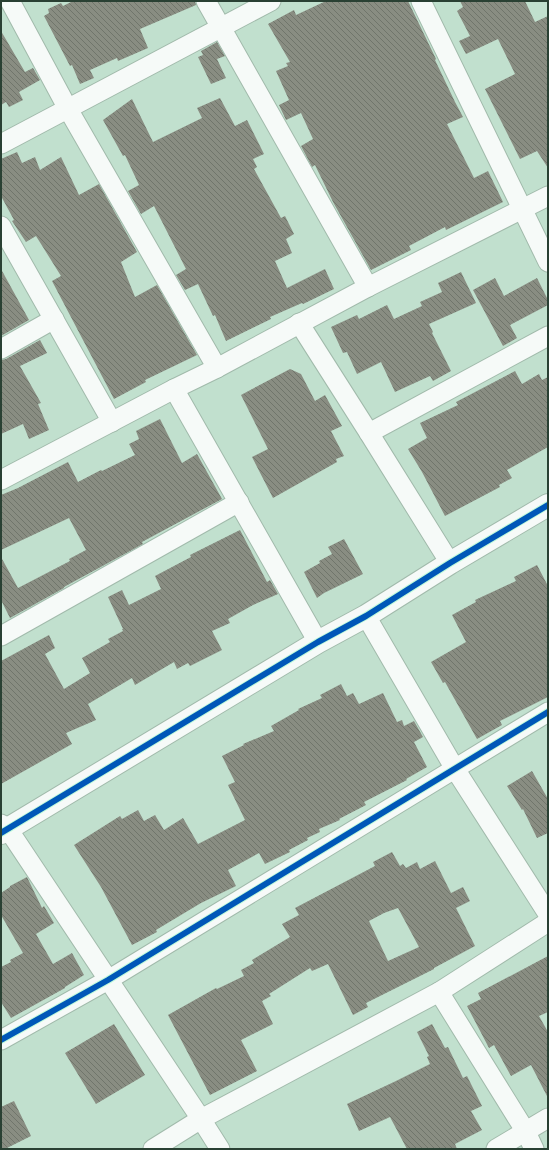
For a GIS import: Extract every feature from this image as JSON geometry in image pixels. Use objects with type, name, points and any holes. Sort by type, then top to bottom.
[{"type":"street","points":[[10,1],[68,109],[217,368]]},
{"type":"street","points":[[206,1],[368,287]]},
{"type":"street","points":[[1,144],[271,1]]},
{"type":"street","points":[[421,1],[548,262]]},
{"type":"street","points":[[1,480],[217,368],[368,287],[548,196]]},
{"type":"street","points":[[1,226],[112,422]]},
{"type":"street","points":[[1,348],[54,319]]},
{"type":"street","points":[[299,323],[450,563]]},
{"type":"street","points":[[369,433],[548,336]]},
{"type":"street","points":[[174,389],[318,642]]},
{"type":"street","points":[[1,636],[238,502]]},
{"type":"street","points":[[220,1149],[108,980],[3,829],[318,642],[366,616],[450,563],[548,505]]},
{"type":"street","points":[[366,616],[455,769],[548,914]]},
{"type":"street","points":[[1,1040],[108,980],[548,712]]},
{"type":"street","points":[[153,1149],[202,1120],[439,992],[548,922]]},
{"type":"street","points":[[439,992],[526,1132],[534,1149]]},
{"type":"street","points":[[496,1149],[548,1118]]},
{"type":"building","points":[[73,1],[195,1],[196,5],[140,29],[148,48],[118,61],[117,58],[90,70],[94,78],[80,84],[72,65],[70,66],[44,16],[49,13],[48,9],[61,3],[63,6]]},
{"type":"building","points":[[326,1],[408,1],[463,117],[447,124],[474,178],[488,171],[503,202],[446,230],[445,227],[409,246],[411,250],[371,270],[333,202],[315,165],[312,167],[301,146],[313,139],[301,113],[286,120],[279,105],[289,100],[276,71],[288,66],[286,63],[290,62],[268,24],[294,10],[296,15]]},
{"type":"building","points":[[460,1],[525,1],[535,22],[548,16],[548,168],[537,151],[520,159],[485,89],[515,74],[498,39],[466,54],[459,41],[470,36],[457,11],[463,7]]},
{"type":"building","points":[[1,31],[25,72],[33,68],[40,80],[19,92],[23,100],[9,107],[6,102],[1,105]]},
{"type":"building","points":[[217,42],[225,56],[217,59],[226,78],[211,84],[198,57],[203,55],[201,51]]},
{"type":"building","points":[[220,98],[235,126],[247,120],[264,154],[253,159],[257,167],[254,169],[281,218],[285,216],[294,234],[286,239],[292,253],[275,261],[287,288],[325,269],[334,289],[303,304],[302,303],[270,317],[271,319],[226,341],[215,315],[213,316],[198,284],[185,290],[176,275],[186,269],[154,206],[141,214],[128,191],[139,185],[125,155],[123,156],[103,120],[132,99],[153,142],[202,118],[197,108]]},
{"type":"building","points":[[17,152],[22,163],[35,157],[40,170],[61,157],[79,195],[99,184],[137,252],[121,262],[135,297],[157,285],[197,355],[145,380],[146,382],[114,399],[52,281],[61,276],[36,236],[26,242],[12,221],[14,220],[1,196],[1,159]]},
{"type":"building","points":[[1,269],[29,320],[1,336]]},
{"type":"building","points":[[461,272],[476,303],[429,324],[451,371],[433,381],[430,376],[395,392],[381,362],[357,374],[347,352],[343,353],[331,327],[357,315],[359,319],[387,305],[394,319],[422,306],[420,302],[442,292],[438,283]]},
{"type":"building","points":[[495,278],[504,296],[537,278],[548,300],[548,305],[510,325],[517,338],[503,346],[473,290]]},
{"type":"building","points":[[40,340],[47,353],[20,366],[41,403],[38,404],[49,430],[29,439],[23,424],[1,434],[1,360],[6,359]]},
{"type":"building","points":[[290,369],[301,374],[315,401],[325,395],[342,426],[331,431],[344,456],[336,459],[337,462],[273,498],[252,457],[268,449],[241,395]]},
{"type":"building","points":[[515,371],[522,384],[539,374],[542,380],[548,377],[548,447],[507,470],[512,478],[499,485],[500,487],[445,516],[408,449],[427,438],[420,423],[458,405],[456,402]]},
{"type":"building","points":[[160,419],[182,463],[197,454],[222,499],[142,542],[143,544],[10,618],[1,600],[1,557],[18,588],[70,561],[69,559],[86,550],[69,518],[1,550],[1,495],[18,488],[68,462],[78,482],[101,470],[102,471],[135,455],[129,444],[139,439],[136,431]]},
{"type":"building","points":[[240,530],[267,582],[270,580],[278,594],[253,605],[228,619],[230,623],[212,631],[222,650],[190,666],[188,663],[177,669],[174,662],[135,685],[132,678],[88,704],[96,720],[66,733],[72,744],[1,784],[1,661],[49,635],[55,648],[45,654],[64,689],[90,673],[82,658],[110,642],[108,639],[123,631],[108,597],[122,590],[129,605],[161,589],[155,576],[191,557],[190,555]]},
{"type":"building","points":[[344,539],[363,574],[317,598],[304,572],[332,554],[328,547]]},
{"type":"building","points":[[537,565],[548,586],[548,697],[500,721],[502,725],[477,739],[445,682],[443,683],[431,662],[466,642],[452,615],[476,602],[475,600],[516,581],[514,577]]},
{"type":"building","points":[[341,684],[347,696],[353,693],[359,704],[383,693],[397,722],[402,720],[404,726],[414,721],[423,737],[414,742],[427,767],[406,779],[407,780],[364,802],[366,805],[339,819],[340,820],[319,829],[320,832],[307,838],[308,840],[289,850],[290,852],[265,864],[259,853],[228,870],[236,886],[201,903],[156,930],[157,932],[132,945],[101,887],[74,845],[120,816],[122,819],[138,810],[144,821],[155,815],[164,830],[183,818],[198,844],[245,820],[228,785],[235,782],[222,756],[244,745],[243,744],[274,731],[271,726],[299,710],[298,709],[322,698],[320,695]]},
{"type":"building","points":[[532,771],[548,799],[548,833],[537,838],[523,809],[522,810],[507,786]]},
{"type":"building","points":[[392,852],[400,866],[403,864],[406,868],[417,862],[420,869],[435,861],[451,893],[463,887],[470,901],[456,908],[475,946],[434,969],[366,1003],[368,1007],[353,1015],[328,964],[312,971],[310,968],[269,994],[271,996],[262,1001],[273,1024],[241,1040],[257,1071],[210,1095],[168,1015],[216,988],[217,989],[244,976],[241,970],[254,963],[252,960],[290,937],[282,924],[299,915],[295,908],[375,866],[373,862]],"holes":[[[398,908],[419,947],[388,961],[369,921]]]},
{"type":"building","points":[[27,877],[42,908],[44,906],[54,923],[36,934],[53,964],[72,953],[84,975],[65,988],[11,1018],[1,1002],[1,967],[23,953],[1,915],[1,893],[10,886]]},
{"type":"building","points":[[548,956],[548,1012],[539,1016],[548,1032],[548,1098],[531,1065],[511,1076],[494,1045],[489,1048],[467,1006],[481,999],[478,993]]},
{"type":"building","points":[[114,1024],[145,1075],[96,1104],[65,1053]]},
{"type":"building","points":[[432,1024],[445,1048],[448,1047],[463,1078],[467,1076],[482,1106],[471,1111],[482,1130],[455,1144],[457,1149],[407,1149],[390,1117],[359,1131],[347,1104],[430,1064],[427,1057],[429,1056],[417,1032]]},
{"type":"building","points":[[14,1101],[31,1136],[5,1149],[1,1149],[1,1107]]},
{"type":"cycle path","points":[[1,833],[318,642],[366,616],[450,563],[548,505]]},
{"type":"cycle path","points":[[1,1040],[108,980],[548,712]]}]
